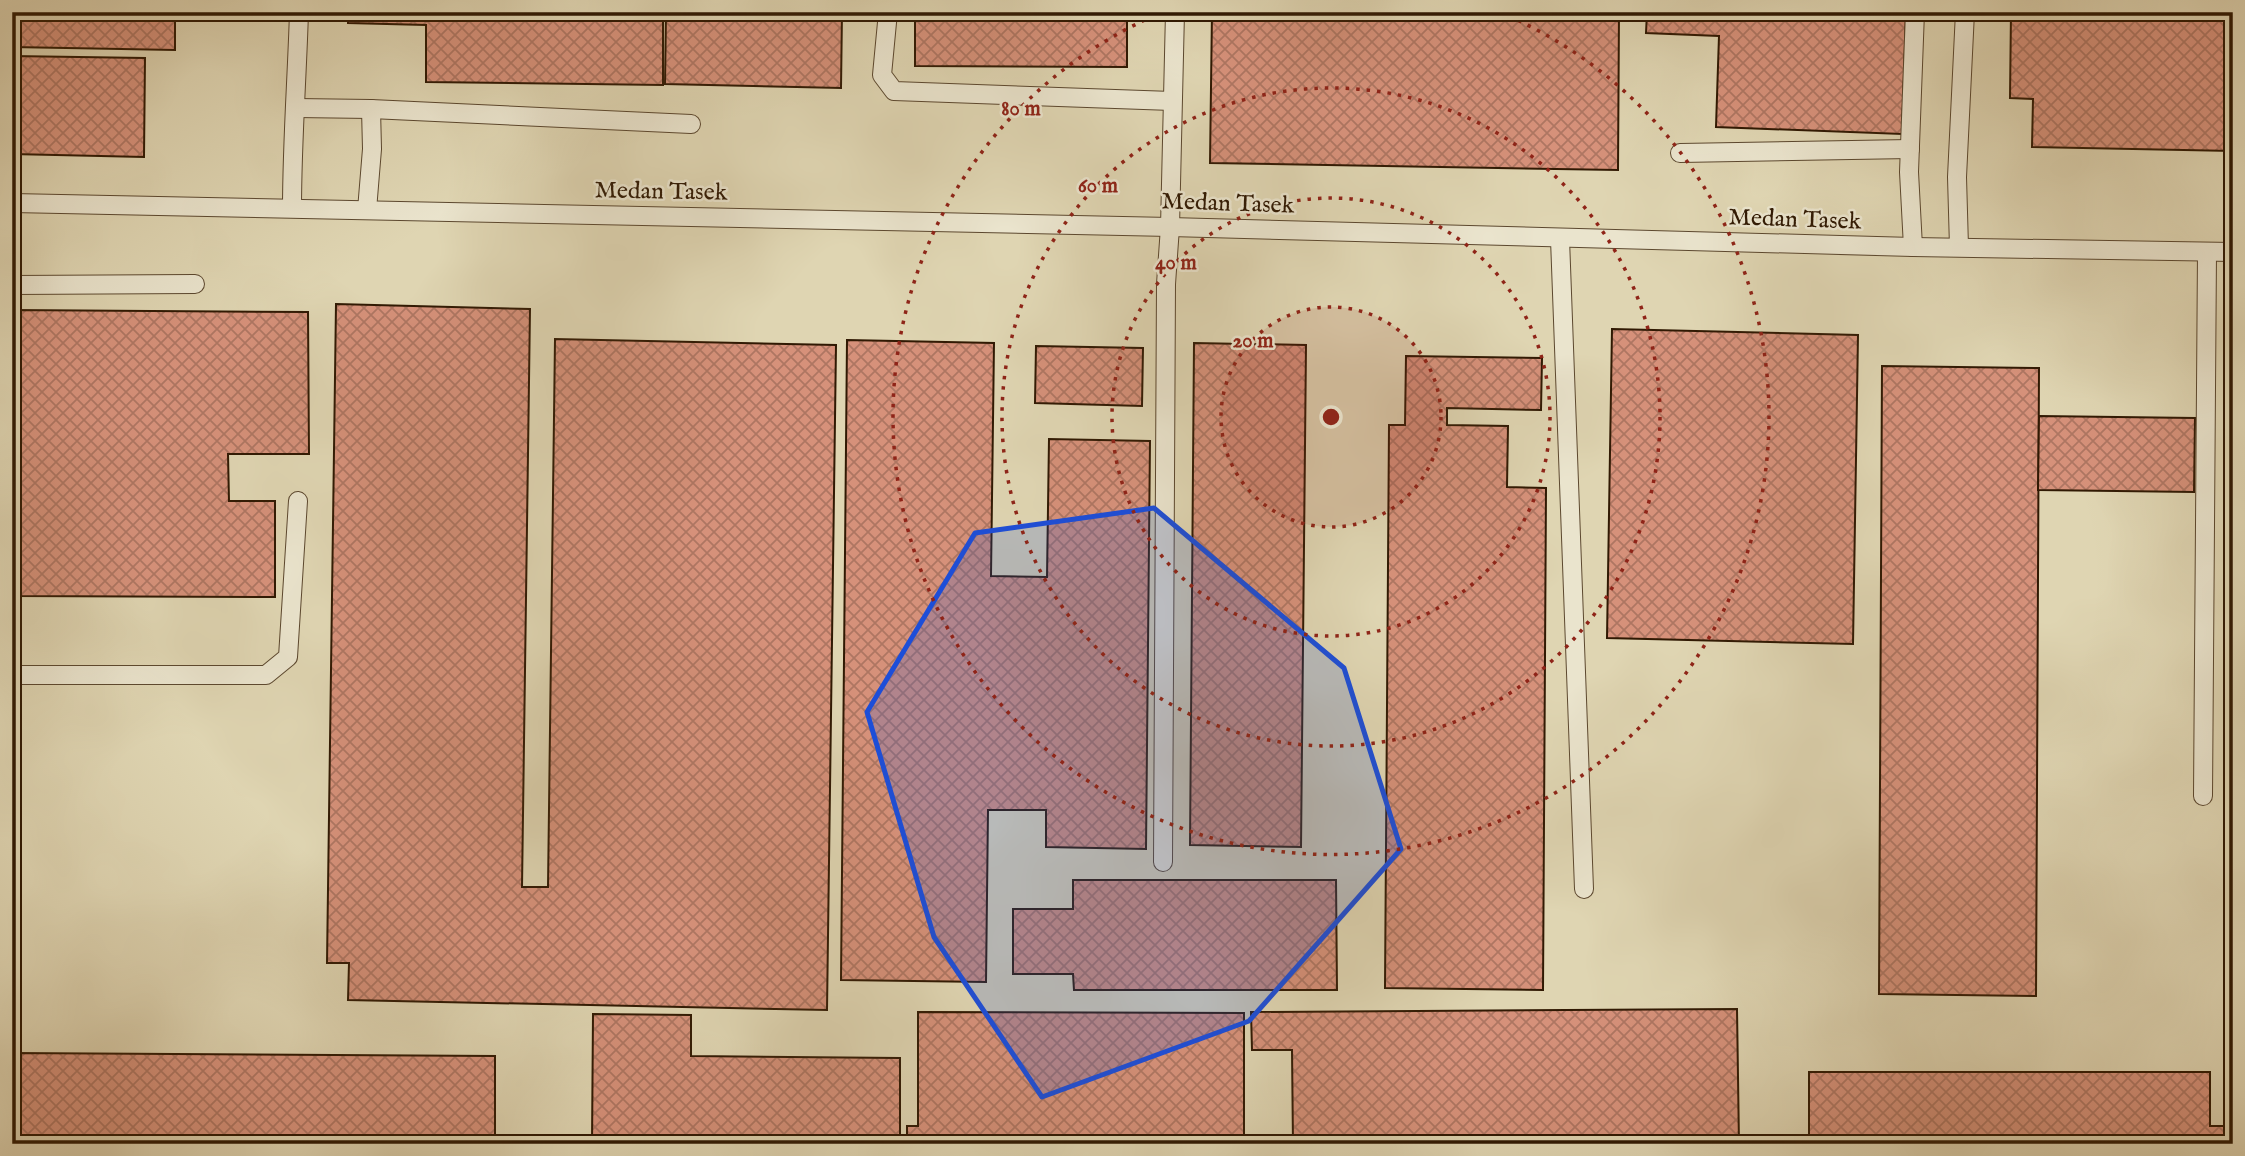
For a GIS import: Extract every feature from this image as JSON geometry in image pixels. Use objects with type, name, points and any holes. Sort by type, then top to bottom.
[{"type":"lane","points":[[292,208],[299,12]]},
{"type":"lane","points":[[888,12],[882,75],[894,91],[1172,102]]},
{"type":"lane","points":[[1163,862],[1166,298],[1175,12]]},
{"type":"lane","points":[[1913,247],[1909,172],[1915,12]]},
{"type":"lane","points":[[1959,247],[1957,177],[1965,12]]},
{"type":"lane","points":[[296,108],[691,124]]},
{"type":"lane","points":[[367,210],[372,149],[371,109]]},
{"type":"lane","points":[[1680,153],[1910,149]]},
{"type":"lane","name":"Medan Tasek","points":[[12,203],[2233,253]]},
{"type":"lane","points":[[1560,239],[1584,889]]},
{"type":"lane","points":[[2203,796],[2207,252]]},
{"type":"lane","points":[[12,285],[195,284]]},
{"type":"lane","points":[[12,675],[266,675],[288,657],[298,501]]},
{"type":"highlighted area","points":[[1154,508],[1344,668],[1401,849],[1249,1021],[1042,1097],[934,937],[867,712],[975,533]]},
{"type":"building","points":[[12,12],[175,12],[175,50],[12,47]]},
{"type":"building","points":[[348,12],[663,12],[663,85],[426,82],[426,25],[348,23]]},
{"type":"building","points":[[666,12],[842,12],[841,88],[665,84]]},
{"type":"building","points":[[915,12],[1127,12],[1127,67],[915,66]]},
{"type":"building","points":[[1212,12],[1619,12],[1618,170],[1210,163]]},
{"type":"building","points":[[1647,12],[1906,12],[1902,134],[1716,127],[1719,36],[1646,33]]},
{"type":"building","points":[[2011,12],[2233,12],[2233,151],[2032,147],[2033,99],[2010,98]]},
{"type":"building","points":[[12,56],[145,58],[144,157],[12,154]]},
{"type":"building","points":[[336,304],[530,309],[522,887],[548,887],[555,339],[836,345],[827,1010],[348,1000],[349,963],[327,963]]},
{"type":"building","points":[[12,310],[308,312],[309,454],[228,454],[229,501],[275,501],[275,597],[12,596]]},
{"type":"building","points":[[2231,323],[2233,1004],[2226,1004]]},
{"type":"building","points":[[1612,329],[1858,335],[1853,644],[1607,638]]},
{"type":"building","points":[[847,340],[994,343],[991,576],[1047,577],[1049,439],[1150,441],[1146,849],[1046,847],[1046,810],[988,810],[986,982],[841,980]]},
{"type":"building","points":[[1194,343],[1306,345],[1301,847],[1190,845]]},
{"type":"building","points":[[1036,346],[1143,348],[1142,406],[1035,403]]},
{"type":"building","points":[[1406,356],[1542,358],[1541,410],[1447,408],[1447,425],[1508,426],[1507,487],[1546,488],[1543,990],[1385,988],[1389,425],[1405,425]]},
{"type":"building","points":[[1882,366],[2039,368],[2036,996],[1879,994]]},
{"type":"building","points":[[2039,416],[2195,418],[2194,492],[2038,490]]},
{"type":"building","points":[[1073,880],[1336,880],[1337,990],[1074,990],[1073,974],[1013,974],[1013,909],[1073,909]]},
{"type":"building","points":[[1737,1009],[1739,1144],[1293,1144],[1292,1050],[1252,1050],[1251,1012]]},
{"type":"building","points":[[918,1012],[1244,1013],[1244,1144],[907,1144],[907,1126],[918,1126]]},
{"type":"building","points":[[593,1014],[691,1015],[691,1056],[900,1058],[900,1144],[592,1144]]},
{"type":"building","points":[[12,1053],[495,1056],[495,1144],[12,1144]]},
{"type":"building","points":[[1809,1072],[2210,1072],[2210,1126],[2233,1126],[2233,1144],[1809,1144]]}]
